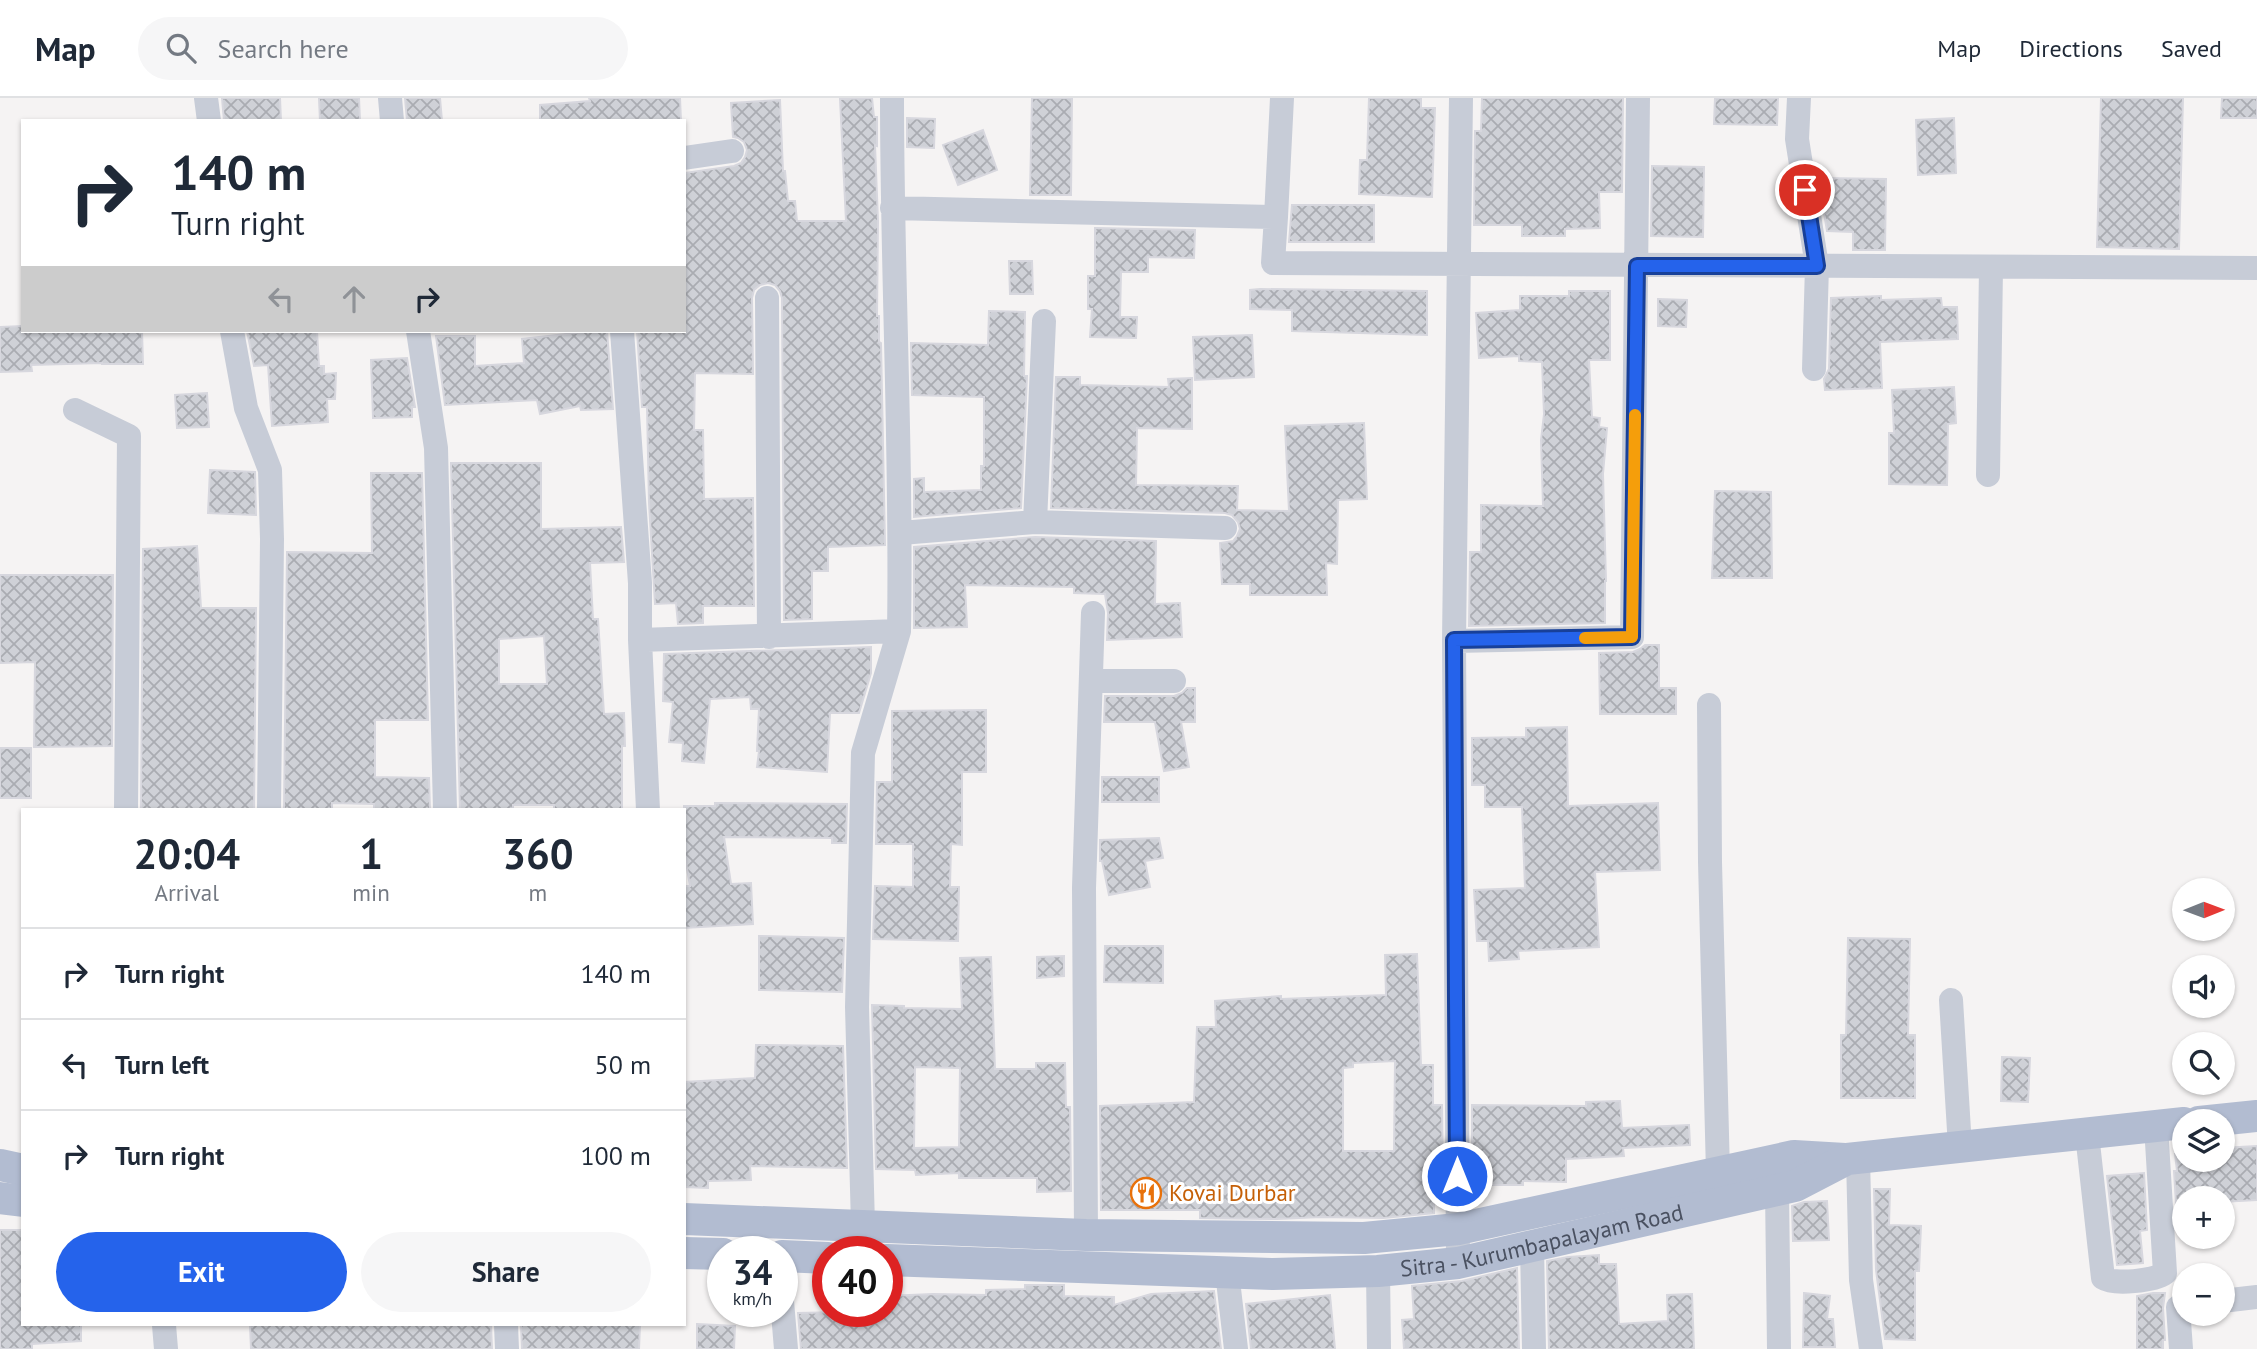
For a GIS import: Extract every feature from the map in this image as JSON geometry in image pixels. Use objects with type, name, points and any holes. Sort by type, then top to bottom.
[{"type":"main road","points":[[2235,1118],[2257,1116]]},
{"type":"main road","name":"Sitra - Kurumbapalayam Road","points":[[903,1261],[1273,1274],[1378,1271],[1458,1263],[1795,1186],[1853,1158],[2170,1125]]},
{"type":"main road","points":[[686,1219],[1086,1235],[1364,1238],[1458,1229],[1794,1156],[1853,1158]]},
{"type":"main road","points":[[0,1165],[21,1170]]},
{"type":"main road","points":[[0,1198],[21,1201]]},
{"type":"main road","points":[[686,1253],[707,1254]]},
{"type":"street","points":[[206,98],[209,119]]},
{"type":"street","points":[[390,98],[392,119]]},
{"type":"street","points":[[863,1225],[857,1007],[863,753],[899,631],[901,533],[892,208],[892,98]]},
{"type":"street","points":[[1282,98],[1273,263],[2257,268]]},
{"type":"street","points":[[1458,1263],[1454,640],[1461,98]]},
{"type":"street","points":[[1454,640],[1632,637],[1638,98]]},
{"type":"street","points":[[1800,98],[1797,139],[1817,266],[1814,369]]},
{"type":"street","points":[[686,158],[732,151]]},
{"type":"street","points":[[892,208],[1276,217]]},
{"type":"street","points":[[1988,475],[1991,267]]},
{"type":"street","points":[[767,298],[769,637]]},
{"type":"street","points":[[1035,522],[1044,321]]},
{"type":"street","points":[[232,333],[246,408],[270,470],[272,539],[269,808]]},
{"type":"street","points":[[418,333],[436,448],[445,808]]},
{"type":"street","points":[[622,333],[640,583],[648,808]]},
{"type":"street","points":[[75,410],[129,436],[125,808]]},
{"type":"street","points":[[901,533],[1035,522],[1225,528]]},
{"type":"street","points":[[1086,1235],[1084,888],[1093,613]]},
{"type":"street","points":[[640,640],[899,631]]},
{"type":"street","points":[[1091,681],[1174,681]]},
{"type":"street","points":[[1709,705],[1718,1173]]},
{"type":"street","points":[[1951,1000],[1960,1147]]},
{"type":"street","points":[[2087,1134],[2103,1278],[2112,1282],[2147,1279],[2165,1273],[2170,1125]]},
{"type":"street","points":[[1853,1158],[1861,1280],[1871,1349]]},
{"type":"street","points":[[1777,1190],[1779,1349]]},
{"type":"street","points":[[1532,1246],[1534,1349]]},
{"type":"street","points":[[1378,1271],[1379,1349]]},
{"type":"street","points":[[1227,1272],[1236,1349]]},
{"type":"street","points":[[2235,1300],[2257,1297]]},
{"type":"street","points":[[164,1326],[166,1349]]},
{"type":"street","points":[[506,1326],[507,1349]]},
{"type":"street","points":[[2179,1326],[2181,1349]]},
{"type":"street","points":[[784,1327],[786,1349]]},
{"type":"building","points":[[222,98],[280,98],[281,119],[224,119]]},
{"type":"building","points":[[319,98],[359,98],[360,119],[320,119]]},
{"type":"building","points":[[405,98],[440,98],[442,119],[407,119]]},
{"type":"building","points":[[589,98],[680,98],[681,119],[540,119],[540,105],[590,101]]},
{"type":"building","points":[[872,98],[874,117],[877,117],[877,316],[881,343],[885,545],[828,547],[828,571],[812,571],[812,619],[784,620],[782,298],[775,285],[760,285],[754,290],[752,298],[753,374],[695,373],[694,430],[703,430],[704,499],[753,498],[754,606],[703,606],[703,623],[678,624],[676,603],[655,604],[647,407],[642,407],[637,333],[686,333],[686,173],[734,166],[741,163],[745,157],[747,150],[744,142],[733,137],[731,103],[780,100],[783,171],[788,201],[795,201],[797,221],[846,221],[840,99]]},
{"type":"building","points":[[1032,98],[1072,98],[1071,195],[1030,195]]},
{"type":"building","points":[[1369,98],[1421,98],[1421,108],[1435,108],[1432,197],[1359,194],[1360,160],[1367,160]]},
{"type":"building","points":[[1482,98],[1623,98],[1622,192],[1599,192],[1600,228],[1565,229],[1565,236],[1522,236],[1522,225],[1474,225],[1475,131],[1481,131]]},
{"type":"building","points":[[1715,98],[1778,98],[1777,125],[1714,124]]},
{"type":"building","points":[[2101,98],[2183,98],[2179,249],[2097,247]]},
{"type":"building","points":[[2222,98],[2257,98],[2257,118],[2221,118]]},
{"type":"building","points":[[907,118],[935,119],[934,148],[907,147]]},
{"type":"building","points":[[1954,118],[1956,173],[1918,175],[1916,120]]},
{"type":"building","points":[[983,130],[997,170],[958,185],[943,145]]},
{"type":"building","points":[[1652,166],[1704,167],[1703,237],[1651,236]]},
{"type":"building","points":[[1823,178],[1886,179],[1885,250],[1853,250],[1853,232],[1827,231],[1823,207]]},
{"type":"building","points":[[1292,205],[1374,205],[1374,242],[1289,242]]},
{"type":"building","points":[[1095,228],[1195,230],[1194,258],[1148,257],[1148,272],[1121,272],[1120,317],[1137,317],[1136,338],[1090,337],[1092,309],[1088,309],[1088,276],[1095,276]]},
{"type":"building","points":[[1009,261],[1032,261],[1033,294],[1010,294]]},
{"type":"building","points":[[1250,290],[1427,291],[1427,335],[1292,331],[1292,310],[1250,309]]},
{"type":"building","points":[[1569,291],[1610,291],[1610,360],[1589,360],[1592,417],[1600,418],[1599,427],[1607,428],[1603,474],[1605,623],[1469,626],[1470,552],[1481,552],[1481,505],[1543,506],[1542,362],[1519,361],[1519,356],[1479,358],[1476,313],[1520,310],[1520,296],[1569,296]]},
{"type":"building","points":[[1881,296],[1881,300],[1941,298],[1942,307],[1957,307],[1958,339],[1880,342],[1882,388],[1825,390],[1824,379],[1829,369],[1831,298]]},
{"type":"building","points":[[1658,299],[1687,300],[1686,327],[1658,326]]},
{"type":"building","points":[[989,311],[1025,312],[1024,376],[1027,376],[1021,508],[914,517],[914,479],[924,478],[924,492],[981,490],[981,466],[984,466],[984,397],[912,395],[911,343],[988,345]]},
{"type":"building","points":[[21,326],[21,333],[142,333],[143,364],[31,365],[32,371],[0,372],[0,327]]},
{"type":"building","points":[[247,333],[317,333],[319,366],[324,366],[324,374],[336,373],[335,399],[327,399],[328,422],[272,426],[268,365],[254,366]]},
{"type":"building","points":[[575,333],[607,333],[613,409],[581,410],[580,406],[540,414],[537,400],[445,405],[436,336],[475,336],[475,366],[524,363],[522,339]]},
{"type":"building","points":[[1252,335],[1254,377],[1195,380],[1193,337]]},
{"type":"building","points":[[407,358],[415,407],[412,407],[412,417],[373,418],[371,360]]},
{"type":"building","points":[[1056,377],[1080,377],[1080,385],[1169,387],[1168,379],[1192,378],[1192,429],[1137,428],[1136,485],[1238,486],[1237,510],[1289,511],[1285,426],[1364,423],[1367,499],[1338,500],[1337,564],[1326,563],[1327,595],[1250,595],[1250,584],[1222,584],[1220,543],[1233,541],[1240,529],[1232,515],[1051,508]]},
{"type":"building","points":[[1954,387],[1956,423],[1948,424],[1947,485],[1889,484],[1889,433],[1894,433],[1892,390]]},
{"type":"building","points":[[207,393],[209,427],[177,428],[175,395]]},
{"type":"building","points":[[451,463],[541,463],[541,529],[621,527],[624,562],[590,563],[593,619],[598,619],[604,714],[624,713],[622,808],[513,805],[513,808],[460,808]],"holes":[[[544,636],[547,684],[499,684],[499,639]]]},
{"type":"building","points":[[210,470],[255,472],[256,515],[208,513]]},
{"type":"building","points":[[371,473],[422,473],[428,720],[375,720],[375,777],[429,778],[430,808],[374,808],[374,804],[332,803],[332,808],[284,808],[287,552],[372,553]]},
{"type":"building","points":[[1715,491],[1771,492],[1772,578],[1712,578]]},
{"type":"building","points":[[1035,537],[1156,541],[1155,604],[1180,603],[1182,637],[1107,640],[1108,613],[1105,594],[1074,593],[1074,587],[965,585],[967,627],[914,628],[914,547]]},
{"type":"building","points":[[197,546],[201,608],[256,608],[254,808],[141,808],[143,549]]},
{"type":"building","points":[[0,575],[113,575],[112,746],[34,747],[35,662],[0,663]]},
{"type":"building","points":[[1645,645],[1659,645],[1659,688],[1676,688],[1676,714],[1600,714],[1599,653],[1633,652]]},
{"type":"building","points":[[871,647],[871,673],[859,713],[830,713],[827,772],[757,767],[759,709],[751,709],[750,697],[710,699],[704,763],[682,761],[683,743],[669,742],[673,702],[663,701],[664,654]]},
{"type":"building","points":[[1187,688],[1195,688],[1195,722],[1181,722],[1189,767],[1164,771],[1155,722],[1104,722],[1105,696],[1174,696]]},
{"type":"building","points":[[986,710],[986,772],[962,772],[962,845],[951,844],[950,887],[959,887],[958,941],[873,939],[875,886],[913,887],[913,844],[876,844],[877,782],[892,782],[892,711]]},
{"type":"building","points":[[1567,727],[1568,806],[1658,803],[1660,870],[1595,872],[1599,947],[1518,951],[1519,959],[1489,961],[1488,941],[1477,941],[1474,890],[1525,888],[1522,807],[1485,807],[1485,785],[1472,785],[1472,738],[1526,737],[1526,728]]},
{"type":"building","points":[[0,748],[31,748],[31,798],[0,798]]},
{"type":"building","points":[[1102,777],[1159,777],[1159,802],[1102,802]]},
{"type":"building","points":[[715,803],[847,804],[846,843],[832,843],[832,838],[724,837],[731,884],[751,883],[753,924],[686,928],[686,886],[690,886],[686,863],[684,806],[715,806]]},
{"type":"building","points":[[1159,838],[1163,858],[1145,861],[1150,887],[1109,895],[1100,861],[1100,840]]},
{"type":"building","points":[[759,936],[844,938],[842,992],[759,990]]},
{"type":"building","points":[[1848,938],[1910,939],[1908,1035],[1915,1035],[1915,1098],[1841,1098],[1841,1035],[1846,1035]]},
{"type":"building","points":[[1105,946],[1163,946],[1163,983],[1104,982]]},
{"type":"building","points":[[1417,954],[1421,1065],[1433,1065],[1433,1105],[1442,1105],[1443,1185],[1434,1185],[1434,1213],[1383,1218],[1277,1219],[1200,1218],[1200,1210],[1101,1210],[1100,1106],[1194,1102],[1197,1027],[1216,1027],[1215,1001],[1281,996],[1281,999],[1386,995],[1385,955]],"holes":[[[1395,1061],[1394,1151],[1343,1151],[1343,1068],[1353,1067],[1353,1063]]]},
{"type":"building","points":[[1064,956],[1064,976],[1037,978],[1037,957]]},
{"type":"building","points":[[991,957],[995,1069],[1036,1069],[1036,1063],[1065,1063],[1066,1107],[1070,1107],[1071,1191],[1037,1192],[1037,1178],[959,1178],[959,1173],[916,1175],[915,1170],[876,1169],[872,1005],[962,1009],[960,958]],"holes":[[[915,1067],[960,1068],[959,1147],[914,1148]]]},
{"type":"building","points":[[756,1045],[843,1046],[847,1168],[750,1166],[751,1180],[708,1181],[708,1188],[686,1187],[686,1082],[755,1078]]},
{"type":"building","points":[[2002,1057],[2030,1058],[2028,1102],[2001,1101]]},
{"type":"building","points":[[1620,1101],[1622,1128],[1689,1125],[1690,1145],[1623,1148],[1624,1156],[1566,1159],[1566,1182],[1523,1181],[1523,1185],[1472,1185],[1472,1105],[1586,1106],[1586,1102]]},
{"type":"building","points":[[2257,1146],[2257,1200],[2235,1201],[2235,1186],[2175,1186],[2174,1172],[2235,1172],[2235,1147]]},
{"type":"building","points":[[2144,1173],[2147,1230],[2140,1231],[2143,1263],[2117,1265],[2107,1176]]},
{"type":"building","points":[[1874,1189],[1890,1189],[1889,1225],[1921,1226],[1919,1271],[1915,1271],[1915,1340],[1885,1339],[1876,1270]]},
{"type":"building","points":[[1827,1201],[1829,1240],[1793,1241],[1792,1206],[1804,1202]]},
{"type":"building","points":[[0,1230],[21,1230],[21,1326],[81,1326],[81,1341],[32,1344],[32,1349],[0,1349]]},
{"type":"building","points":[[1599,1255],[1599,1264],[1616,1264],[1619,1324],[1668,1321],[1667,1295],[1692,1294],[1694,1349],[1549,1349],[1547,1261]]},
{"type":"building","points":[[1517,1268],[1519,1349],[1404,1349],[1402,1320],[1414,1319],[1412,1286],[1462,1281]]},
{"type":"building","points":[[1025,1285],[1064,1285],[1064,1296],[1114,1297],[1114,1305],[1151,1294],[1214,1291],[1221,1349],[801,1349],[798,1313],[812,1313],[812,1327],[903,1327],[903,1295],[986,1295],[986,1290],[1025,1289]]},
{"type":"building","points":[[1804,1293],[1830,1296],[1827,1319],[1833,1319],[1835,1347],[1803,1347]]},
{"type":"building","points":[[2165,1293],[2163,1349],[2137,1349],[2137,1296]]},
{"type":"building","points":[[1330,1295],[1335,1349],[1251,1349],[1246,1304]]},
{"type":"building","points":[[697,1324],[707,1325],[707,1327],[735,1327],[734,1349],[697,1349]]},
{"type":"building","points":[[250,1326],[491,1326],[492,1349],[251,1349]]},
{"type":"building","points":[[521,1326],[640,1326],[639,1349],[522,1349]]},
{"type":"slow traffic","points":[[1585,638],[1632,637],[1635,415]]},
{"type":"place","name":"Kovai Durbar","points":[[1146,1193]]},
{"type":"route","points":[[1457,1176],[1454,640],[1632,637],[1637,266],[1817,266],[1805,190]]}]
